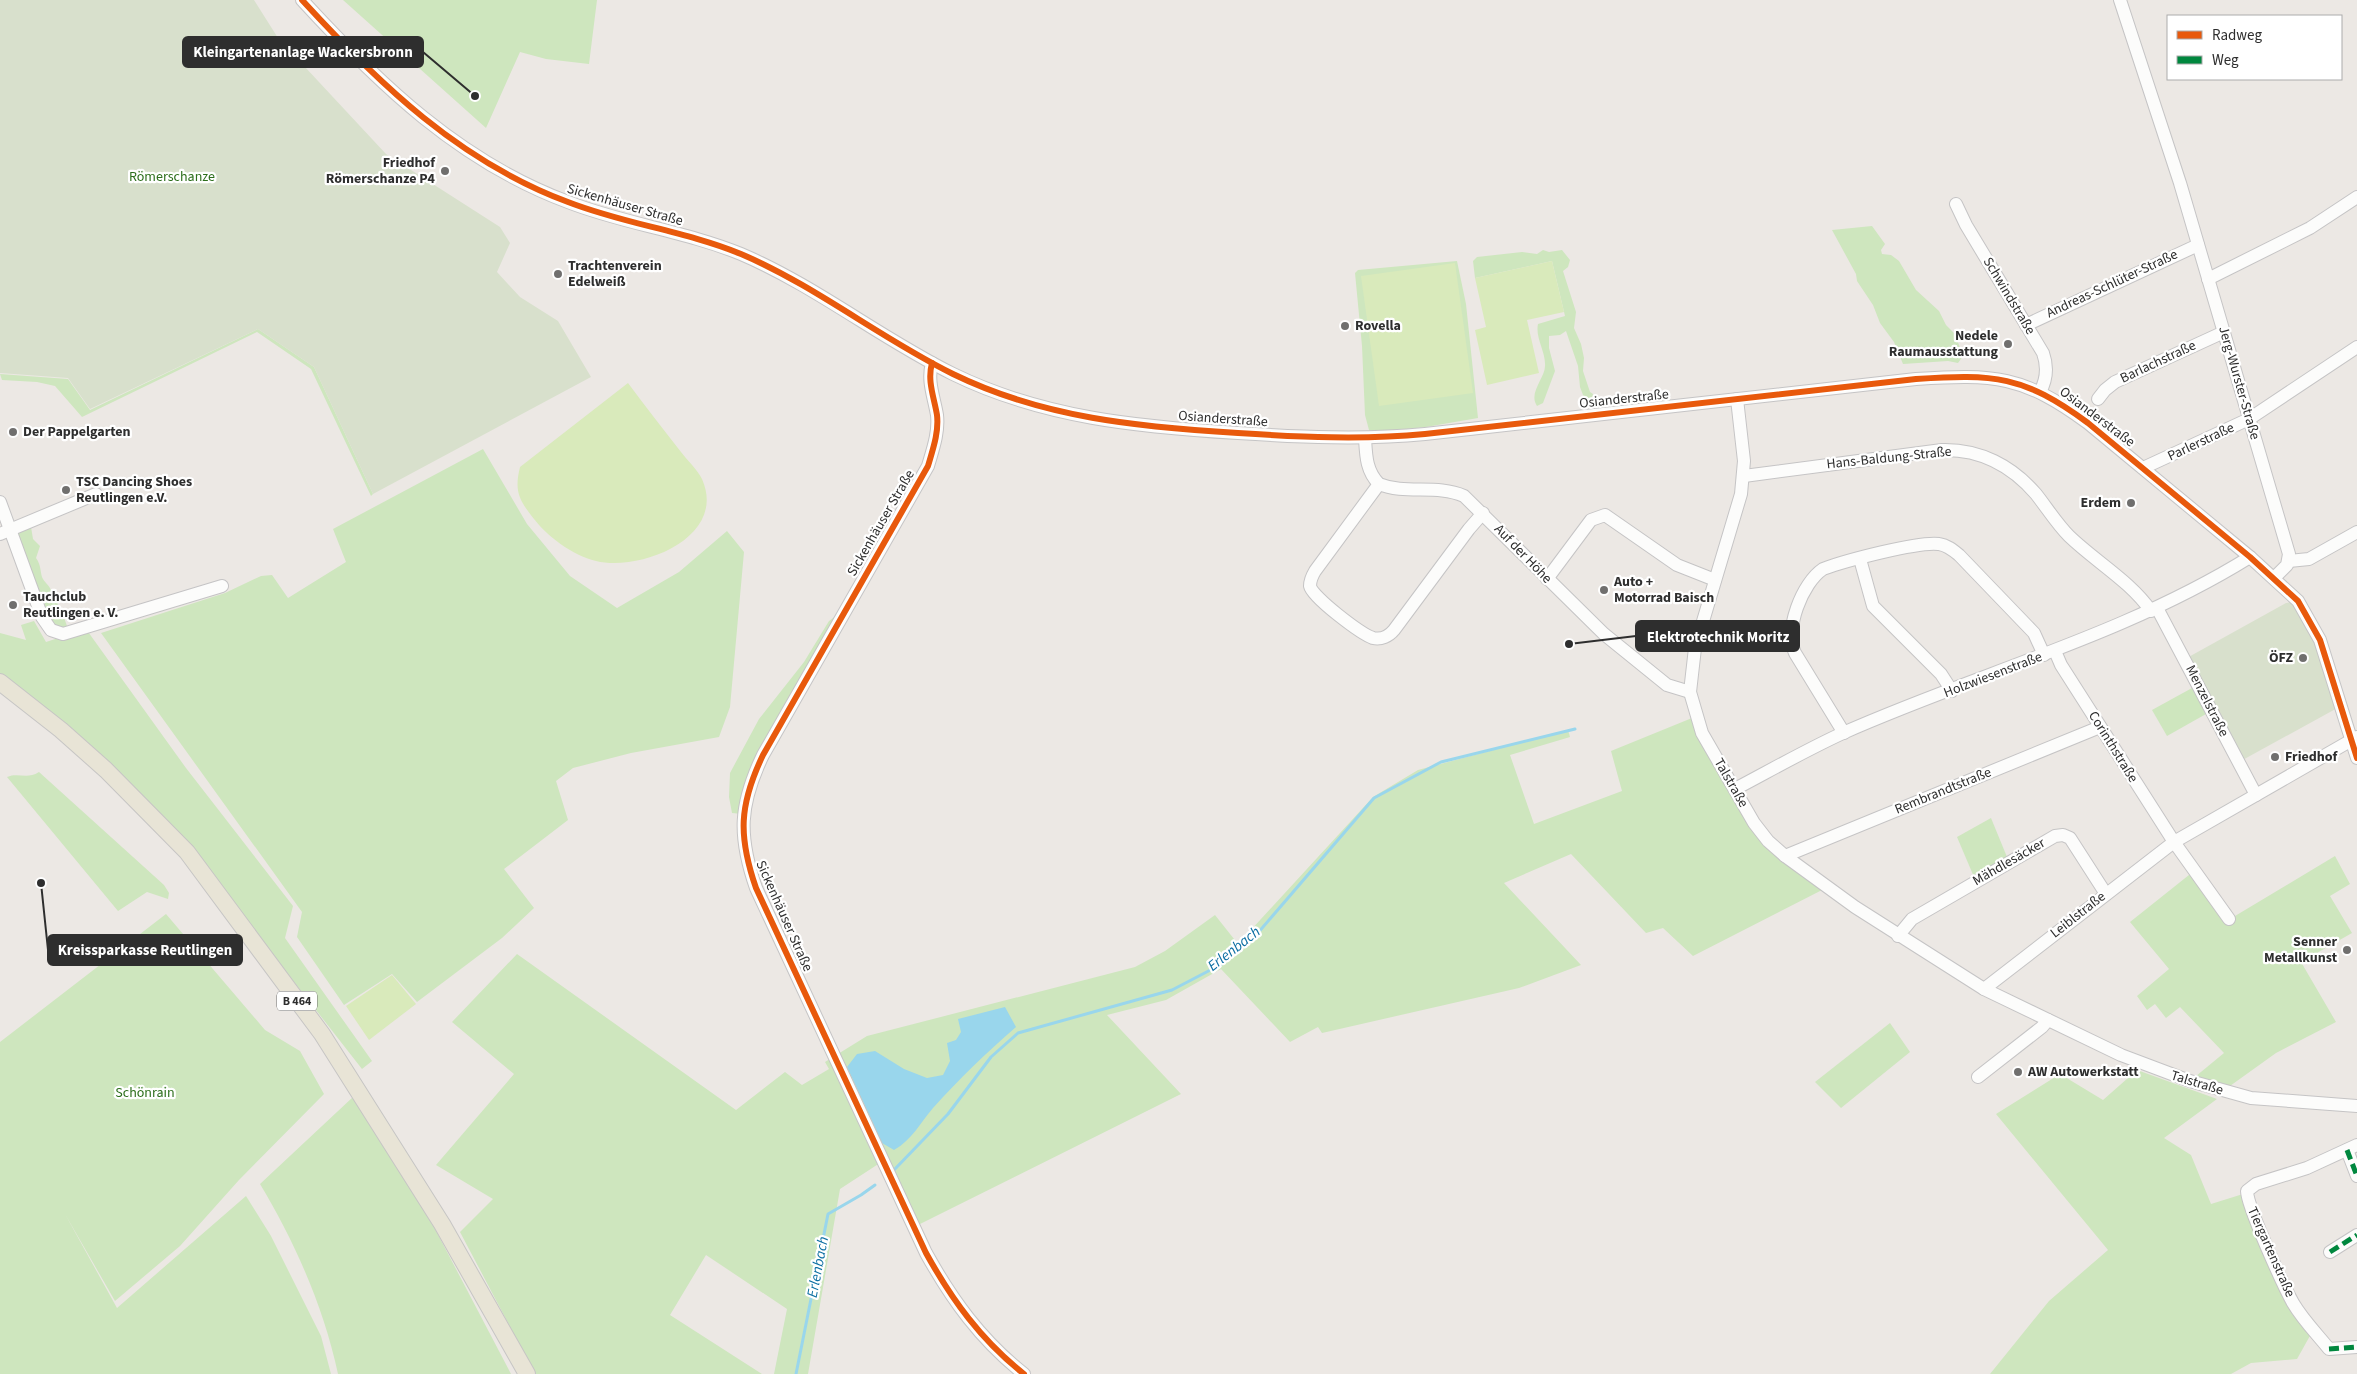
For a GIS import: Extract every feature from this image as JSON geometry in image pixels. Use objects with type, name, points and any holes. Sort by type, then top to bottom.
[{"type":"main road","name":"B 464","points":[[0,682],[54,724],[98,764],[187,852],[322,1034],[442,1224],[527,1374]]},
{"type":"street","name":"Sickenhäuser Straße","points":[[302,0],[367,68],[418,115],[451,140],[494,168],[537,190],[582,208],[692,237],[741,254],[797,282],[921,357]]},
{"type":"street","name":"Jerg-Wurster-Straße","points":[[2120,0],[2180,183],[2289,554],[2289,561]]},
{"type":"street","points":[[2208,279],[2310,228],[2357,197]]},
{"type":"street","name":"Schwindstraße","points":[[1956,204],[1966,225],[2046,361],[2046,377],[2040,392]]},
{"type":"street","name":"Andreas-Schlüter-Straße","points":[[2026,325],[2198,245]]},
{"type":"street","name":"Barlachstraße","points":[[2098,399],[2105,390],[2116,382],[2224,332]]},
{"type":"street","name":"Parlerstraße","points":[[2143,468],[2249,420],[2357,347]]},
{"type":"street","name":"Osianderstraße","points":[[921,357],[974,384],[1014,399],[1096,420],[1218,432],[1365,438],[1425,434],[1950,377],[2004,379],[2040,392],[2064,405],[2088,423],[2274,578],[2298,601],[2316,632],[2354,738],[2357,758]]},
{"type":"street","name":"Sickenhäuser Straße","points":[[932,363],[930,380],[937,417],[937,429],[928,466],[763,755],[746,798],[742,829],[746,860],[756,888],[926,1253],[945,1289],[970,1322],[999,1354],[1024,1374]]},
{"type":"street","name":"Talstraße","points":[[1737,399],[1744,476],[1737,514],[1715,580],[1693,660],[1690,692],[1702,733],[1754,823],[1768,841],[1785,856],[1898,936],[1984,989],[2158,1070],[2260,1100],[2357,1106]]},
{"type":"street","points":[[1365,438],[1367,465],[1379,484],[1315,571],[1310,580],[1310,586],[1317,598],[1373,638],[1386,637],[1394,630],[1483,513]]},
{"type":"street","name":"Hans-Baldung-Straße","points":[[1744,476],[1942,450],[1975,453],[1998,462],[2024,482],[2068,535],[2154,609]]},
{"type":"street","name":"Auf der Höhe","points":[[1379,484],[1402,489],[1433,488],[1455,492],[1464,496],[1604,634],[1662,681],[1671,687],[1690,692]]},
{"type":"street","points":[[4,532],[96,494]]},
{"type":"street","points":[[0,502],[4,532],[42,617],[51,630],[63,634],[222,586]]},
{"type":"street","points":[[1547,579],[1591,520],[1605,515],[1677,565],[1715,580]]},
{"type":"street","points":[[2274,578],[2289,561],[2309,559],[2357,532]]},
{"type":"street","name":"Corinthstraße","points":[[1844,733],[1795,653],[1791,634],[1806,589],[1816,574],[1832,566],[1929,544],[1946,546],[1959,555],[2034,633],[2050,653],[2174,842]]},
{"type":"street","name":"Holzwiesenstraße","points":[[1735,789],[1844,733],[2050,653],[2154,609],[2250,558]]},
{"type":"street","points":[[1860,559],[1873,606],[1941,674],[1952,691]]},
{"type":"street","name":"Menzelstraße","points":[[2154,609],[2256,795]]},
{"type":"street","name":"Rembrandtstraße","points":[[1785,856],[2100,727]]},
{"type":"street","name":"Leiblstraße","points":[[1984,989],[2174,842],[2354,738]]},
{"type":"street","name":"Mähdlesäcker","points":[[1898,936],[1912,919],[2055,836],[2063,835],[2070,838],[2106,894]]},
{"type":"street","points":[[2174,842],[2230,919]]},
{"type":"street","points":[[1978,1077],[2042,1027],[2048,1020]]},
{"type":"street","name":"Tiergartenstraße","points":[[2357,1176],[2352,1147],[2307,1168],[2256,1184],[2247,1192],[2254,1215],[2290,1298],[2302,1316],[2329,1349],[2357,1347]]},
{"type":"street","points":[[2330,1252],[2357,1235]]},
{"type":"green space","name":"Römerschanze","points":[[0,0],[254,0],[278,38],[386,154],[500,227],[510,243],[497,272],[520,297],[558,321],[591,377],[373,494],[314,367],[258,329],[90,409],[68,378],[0,373]]},
{"type":"green space","points":[[343,0],[597,0],[589,64],[546,59],[520,52],[486,128]]},
{"type":"green space","points":[[1872,226],[1885,244],[1881,250],[1882,254],[1891,255],[1899,261],[1916,290],[1939,311],[1946,325],[1955,334],[1963,356],[1958,363],[1948,361],[1903,364],[1894,342],[1880,323],[1873,305],[1857,281],[1856,274],[1832,230]]},
{"type":"green space","points":[[1543,250],[1549,252],[1562,250],[1570,260],[1568,267],[1563,271],[1576,312],[1574,328],[1581,344],[1584,358],[1583,371],[1590,392],[1593,394],[1591,403],[1586,403],[1580,387],[1578,366],[1566,331],[1560,335],[1549,336],[1549,348],[1555,371],[1543,403],[1537,406],[1535,401],[1534,396],[1545,366],[1537,329],[1538,324],[1565,316],[1552,261],[1475,278],[1473,261],[1477,257],[1522,252],[1537,254]]},
{"type":"green space","points":[[1457,261],[1466,304],[1478,418],[1426,427],[1376,432],[1369,430],[1365,415],[1362,346],[1355,273],[1358,270]]},
{"type":"green space","points":[[1552,261],[1564,312],[1527,320],[1539,373],[1487,385],[1475,330],[1486,327],[1475,278]]},
{"type":"green space","points":[[1455,263],[1473,393],[1379,406],[1361,276]]},
{"type":"green space","points":[[258,329],[314,367],[373,494],[371,496],[311,369],[257,332],[82,417],[55,386],[37,382],[2,380],[0,374],[68,379],[90,410]]},
{"type":"green space","points":[[628,383],[700,475],[707,500],[703,518],[692,533],[676,546],[656,555],[635,561],[615,563],[596,561],[570,550],[553,539],[540,526],[521,501],[518,489],[518,475],[520,467]]},
{"type":"green space","points":[[483,449],[527,524],[570,576],[617,608],[679,572],[727,531],[744,552],[730,707],[719,737],[631,753],[573,768],[556,781],[568,820],[504,869],[534,908],[502,938],[417,1002],[392,974],[344,1005],[297,937],[302,912],[101,633],[225,593],[261,576],[272,575],[288,598],[346,562],[333,529]]},
{"type":"green space","points":[[31,527],[33,539],[40,546],[36,558],[40,565],[42,577],[62,612],[67,626],[64,629],[53,627],[46,617],[12,531]]},
{"type":"green space","points":[[2298,601],[2341,706],[2239,762],[2185,659],[2286,603]]},
{"type":"green space","points":[[848,607],[762,755],[742,814],[732,813],[729,797],[730,773],[759,719],[804,662],[829,621]]},
{"type":"green space","points":[[34,621],[46,642],[86,629],[186,768],[293,906],[285,938],[372,1061],[362,1069],[190,849],[0,674],[0,633],[26,640],[21,625]]},
{"type":"green space","points":[[2192,688],[2206,714],[2167,736],[2152,710]]},
{"type":"green space","points":[[1692,718],[1750,825],[1824,889],[1693,956],[1663,928],[1646,933],[1571,854],[1504,883],[1581,965],[1519,988],[1322,1033],[1318,1027],[1290,1042],[1221,969],[1166,1000],[1107,1015],[1181,1094],[916,1226],[886,1159],[840,1189],[808,1374],[774,1374],[787,1309],[706,1255],[670,1315],[762,1374],[535,1374],[460,1232],[493,1199],[436,1165],[514,1074],[452,1022],[517,954],[736,1110],[785,1072],[802,1085],[829,1069],[825,1062],[867,1036],[1135,967],[1165,951],[1215,915],[1238,944],[1373,797],[1418,770],[1568,730],[1570,737],[1510,755],[1534,824],[1622,791],[1611,751]]},
{"type":"green space","points":[[39,772],[164,885],[169,893],[168,899],[147,892],[118,911],[7,777],[15,775],[26,776]]},
{"type":"green space","points":[[1991,818],[2007,857],[1974,877],[1957,837]]},
{"type":"green space","points":[[2335,856],[2350,884],[2330,896],[2352,933],[2301,962],[2336,1022],[2276,1053],[2223,1091],[2190,1081],[2224,1053],[2180,1007],[2166,1018],[2155,1004],[2147,1010],[2137,996],[2169,969],[2130,922],[2194,871],[2230,919]]},
{"type":"green space","name":"Schönrain","points":[[166,914],[265,1030],[300,1051],[324,1094],[239,1180],[180,1246],[115,1301],[65,1214],[117,1308],[246,1196],[271,1236],[321,1336],[331,1374],[0,1374],[0,1042]]},
{"type":"green space","points":[[392,975],[416,1004],[369,1040],[346,1006]]},
{"type":"green space","points":[[1890,1023],[1910,1052],[1841,1108],[1815,1082]]},
{"type":"green space","points":[[2137,1070],[2217,1099],[2164,1138],[2191,1155],[2211,1204],[2243,1194],[2311,1334],[2297,1359],[2251,1363],[2231,1374],[1990,1374],[2049,1301],[2108,1250],[1996,1114],[2060,1074],[2103,1100]]},
{"type":"green space","points":[[353,1097],[434,1227],[511,1374],[338,1374],[325,1325],[307,1276],[285,1229],[260,1184]]},
{"type":"water","points":[[1005,1007],[1016,1027],[953,1087],[906,1141],[894,1150],[882,1143],[847,1067],[857,1054],[875,1051],[904,1069],[927,1078],[943,1075],[950,1061],[947,1043],[956,1040],[961,1032],[958,1019]]},
{"type":"waterway","name":"Erlenbach","points":[[893,1171],[948,1114],[991,1057],[1018,1033],[1172,990],[1220,965],[1257,934],[1374,798],[1441,762],[1575,729]]},
{"type":"waterway","name":"Erlenbach","points":[[796,1374],[828,1214],[875,1185]]},
{"type":"marked path","points":[[2347,1150],[2357,1176]]},
{"type":"marked path","points":[[2330,1252],[2357,1235]]},
{"type":"marked path","points":[[2329,1349],[2357,1347]]},
{"type":"cycle path","points":[[302,0],[361,61],[423,118],[457,143],[529,185],[589,210],[698,239],[741,254],[796,281],[900,345],[953,374],[987,389],[1022,401],[1092,418],[1201,431],[1308,437],[1378,437],[1425,434],[1916,379],[1943,377],[1988,378],[2026,387],[2045,395],[2088,423],[2250,557],[2298,601],[2320,640],[2357,758]]},
{"type":"cycle path","points":[[932,363],[931,383],[937,415],[937,428],[928,466],[763,755],[745,805],[744,836],[746,852],[756,888],[926,1253],[946,1287],[981,1333],[1024,1374]]},
{"type":"place","name":"Kleingartenanlage Wackersbronn","points":[[475,96]]},
{"type":"place","name":"Friedhof Römerschanze P4","points":[[445,171]]},
{"type":"place","name":"Trachtenverein Edelweiß","points":[[558,274]]},
{"type":"place","name":"Rovella","points":[[1345,326]]},
{"type":"place","name":"Nedele Raumausstattung","points":[[2008,344]]},
{"type":"place","name":"Der Pappelgarten","points":[[13,432]]},
{"type":"place","name":"TSC Dancing Shoes Reutlingen e.V.","points":[[66,490]]},
{"type":"place","name":"Erdem","points":[[2131,503]]},
{"type":"place","name":"Auto + Motorrad Baisch","points":[[1604,590]]},
{"type":"place","name":"Tauchclub Reutlingen e. V.","points":[[13,605]]},
{"type":"place","name":"Elektrotechnik Moritz","points":[[1569,644]]},
{"type":"place","name":"ÖFZ","points":[[2303,658]]},
{"type":"place","name":"Friedhof","points":[[2275,757]]},
{"type":"place","name":"Kreissparkasse Reutlingen","points":[[41,883]]},
{"type":"place","name":"Senner Metallkunst","points":[[2347,950]]},
{"type":"place","name":"AW Autowerkstatt","points":[[2018,1072]]}]
